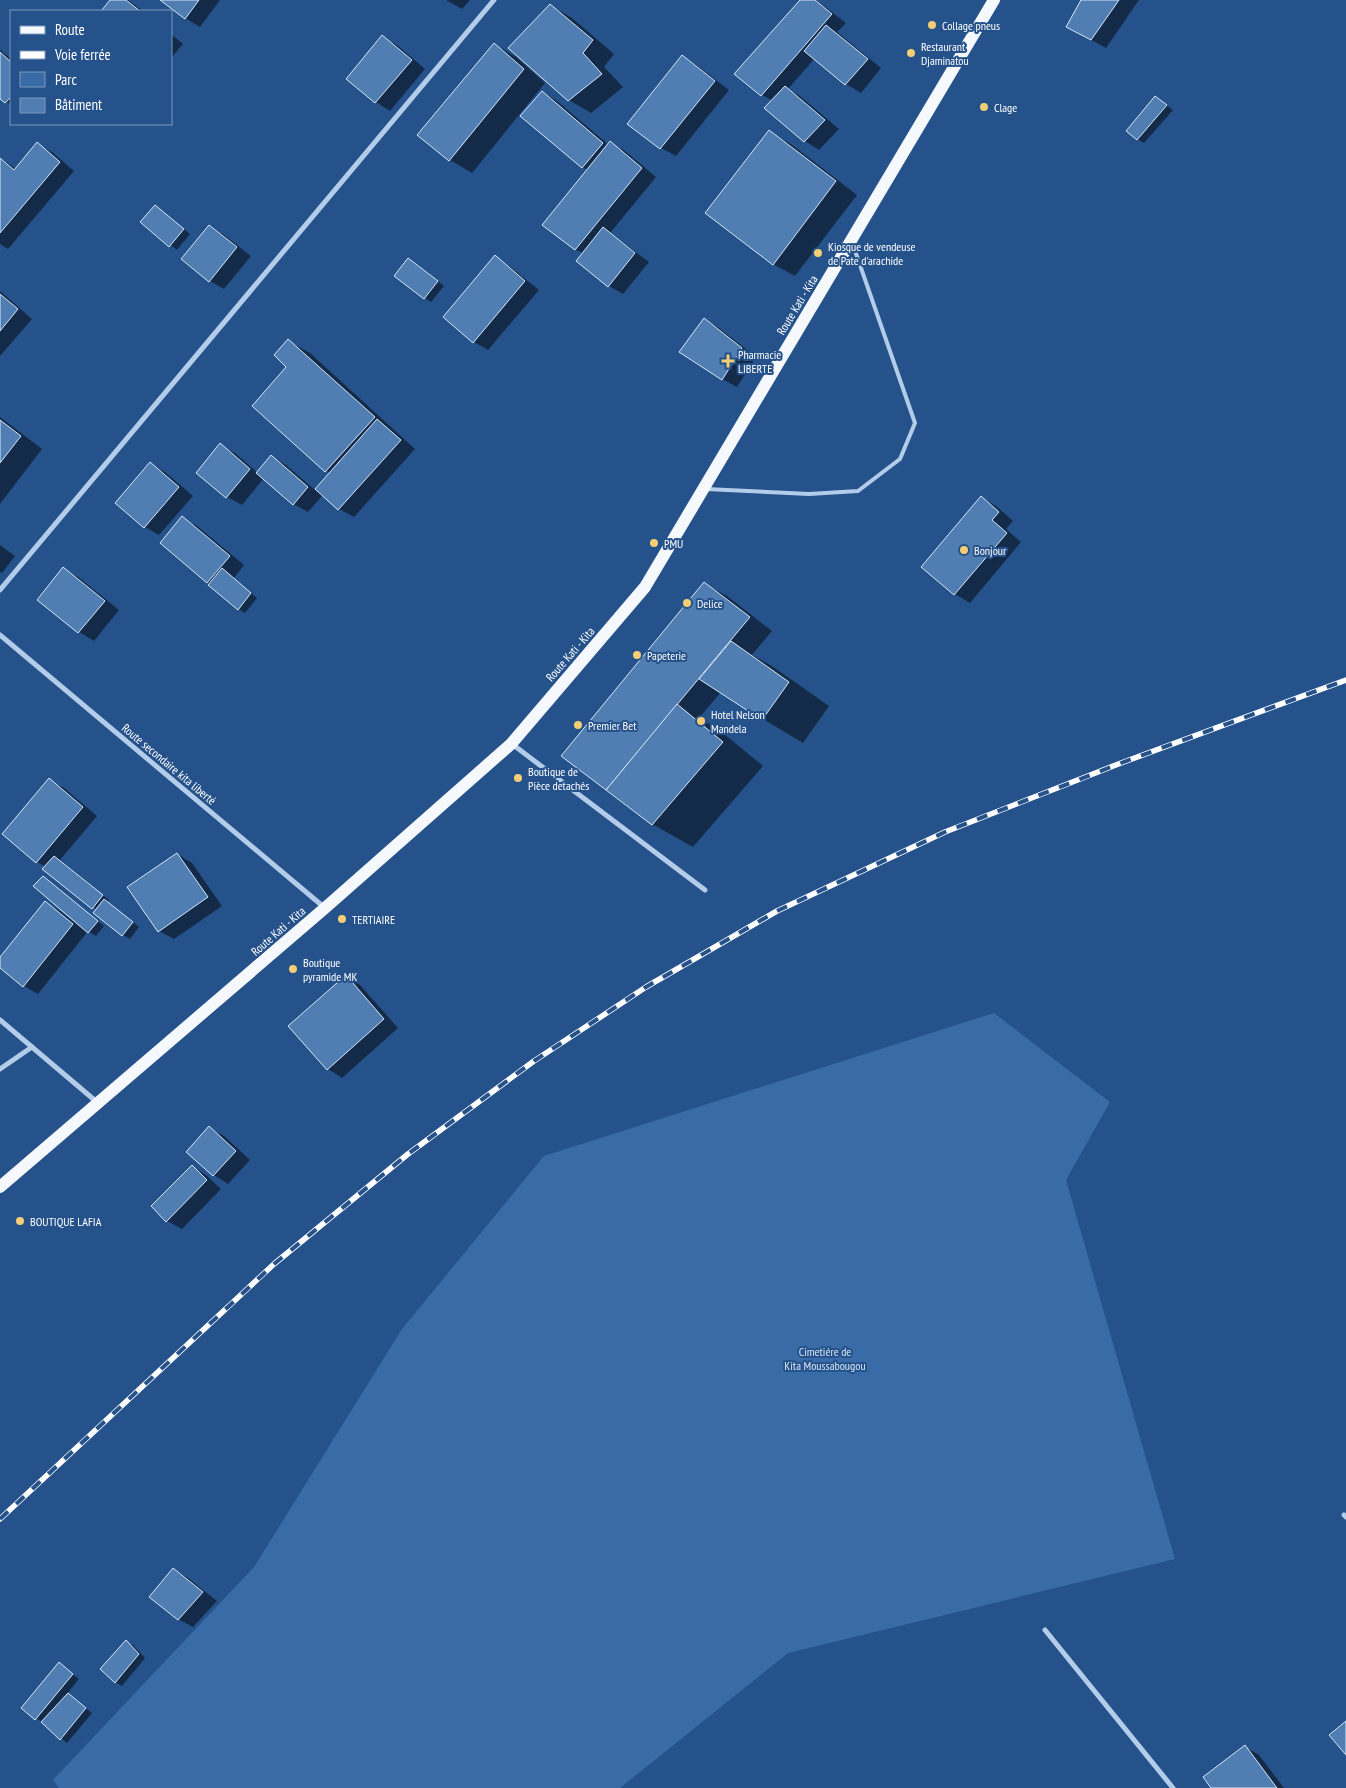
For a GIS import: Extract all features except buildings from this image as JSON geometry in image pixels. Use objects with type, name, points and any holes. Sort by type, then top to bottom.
[{"type":"main road","name":"Route Kati - Kita","points":[[0,1187],[325,908],[511,744],[645,587],[994,0]]},
{"type":"street","points":[[0,590],[494,0]]},
{"type":"street","name":"Route secondaire kita liberté","points":[[0,635],[325,908]]},
{"type":"street","points":[[511,744],[705,890]]},
{"type":"street","points":[[0,1020],[99,1103]]},
{"type":"street","points":[[0,1070],[32,1047]]},
{"type":"street","points":[[1045,1630],[1173,1788]]},
{"type":"lane","points":[[703,489],[809,494],[858,491],[900,459],[915,423],[851,240]]},
{"type":"green space","name":"Cimetiére de Kita Moussabougou","points":[[994,1013],[1110,1102],[1066,1180],[1175,1559],[788,1653],[620,1788],[59,1788],[53,1780],[254,1567],[402,1329],[544,1156]]},
{"type":"railway","points":[[0,1519],[274,1264],[408,1154],[534,1061],[646,987],[777,911],[945,832],[1121,763],[1346,680]]},
{"type":"place","name":"Collage pneus","points":[[932,25]]},
{"type":"place","name":"Restaurant Djaminatou","points":[[911,53]]},
{"type":"place","name":"Clage","points":[[984,107]]},
{"type":"place","name":"Kiosque de vendeuse de Pate d'arachide","points":[[818,253]]},
{"type":"place","name":"Pharmacie LIBERTE","points":[[728,361]]},
{"type":"place","name":"PMU","points":[[654,543]]},
{"type":"place","name":"Bonjour","points":[[964,550]]},
{"type":"place","name":"Delice","points":[[687,603]]},
{"type":"place","name":"Papeterie","points":[[637,655]]},
{"type":"place","name":"Hotel Nelson Mandela","points":[[701,721]]},
{"type":"place","name":"Premier Bet","points":[[578,725]]},
{"type":"place","name":"Boutique de Pièce detachés","points":[[518,778]]},
{"type":"place","name":"TERTIAIRE","points":[[342,919]]},
{"type":"place","name":"Boutique pyramide MK","points":[[293,969]]},
{"type":"place","name":"BOUTIQUE LAFIA","points":[[20,1221]]}]
